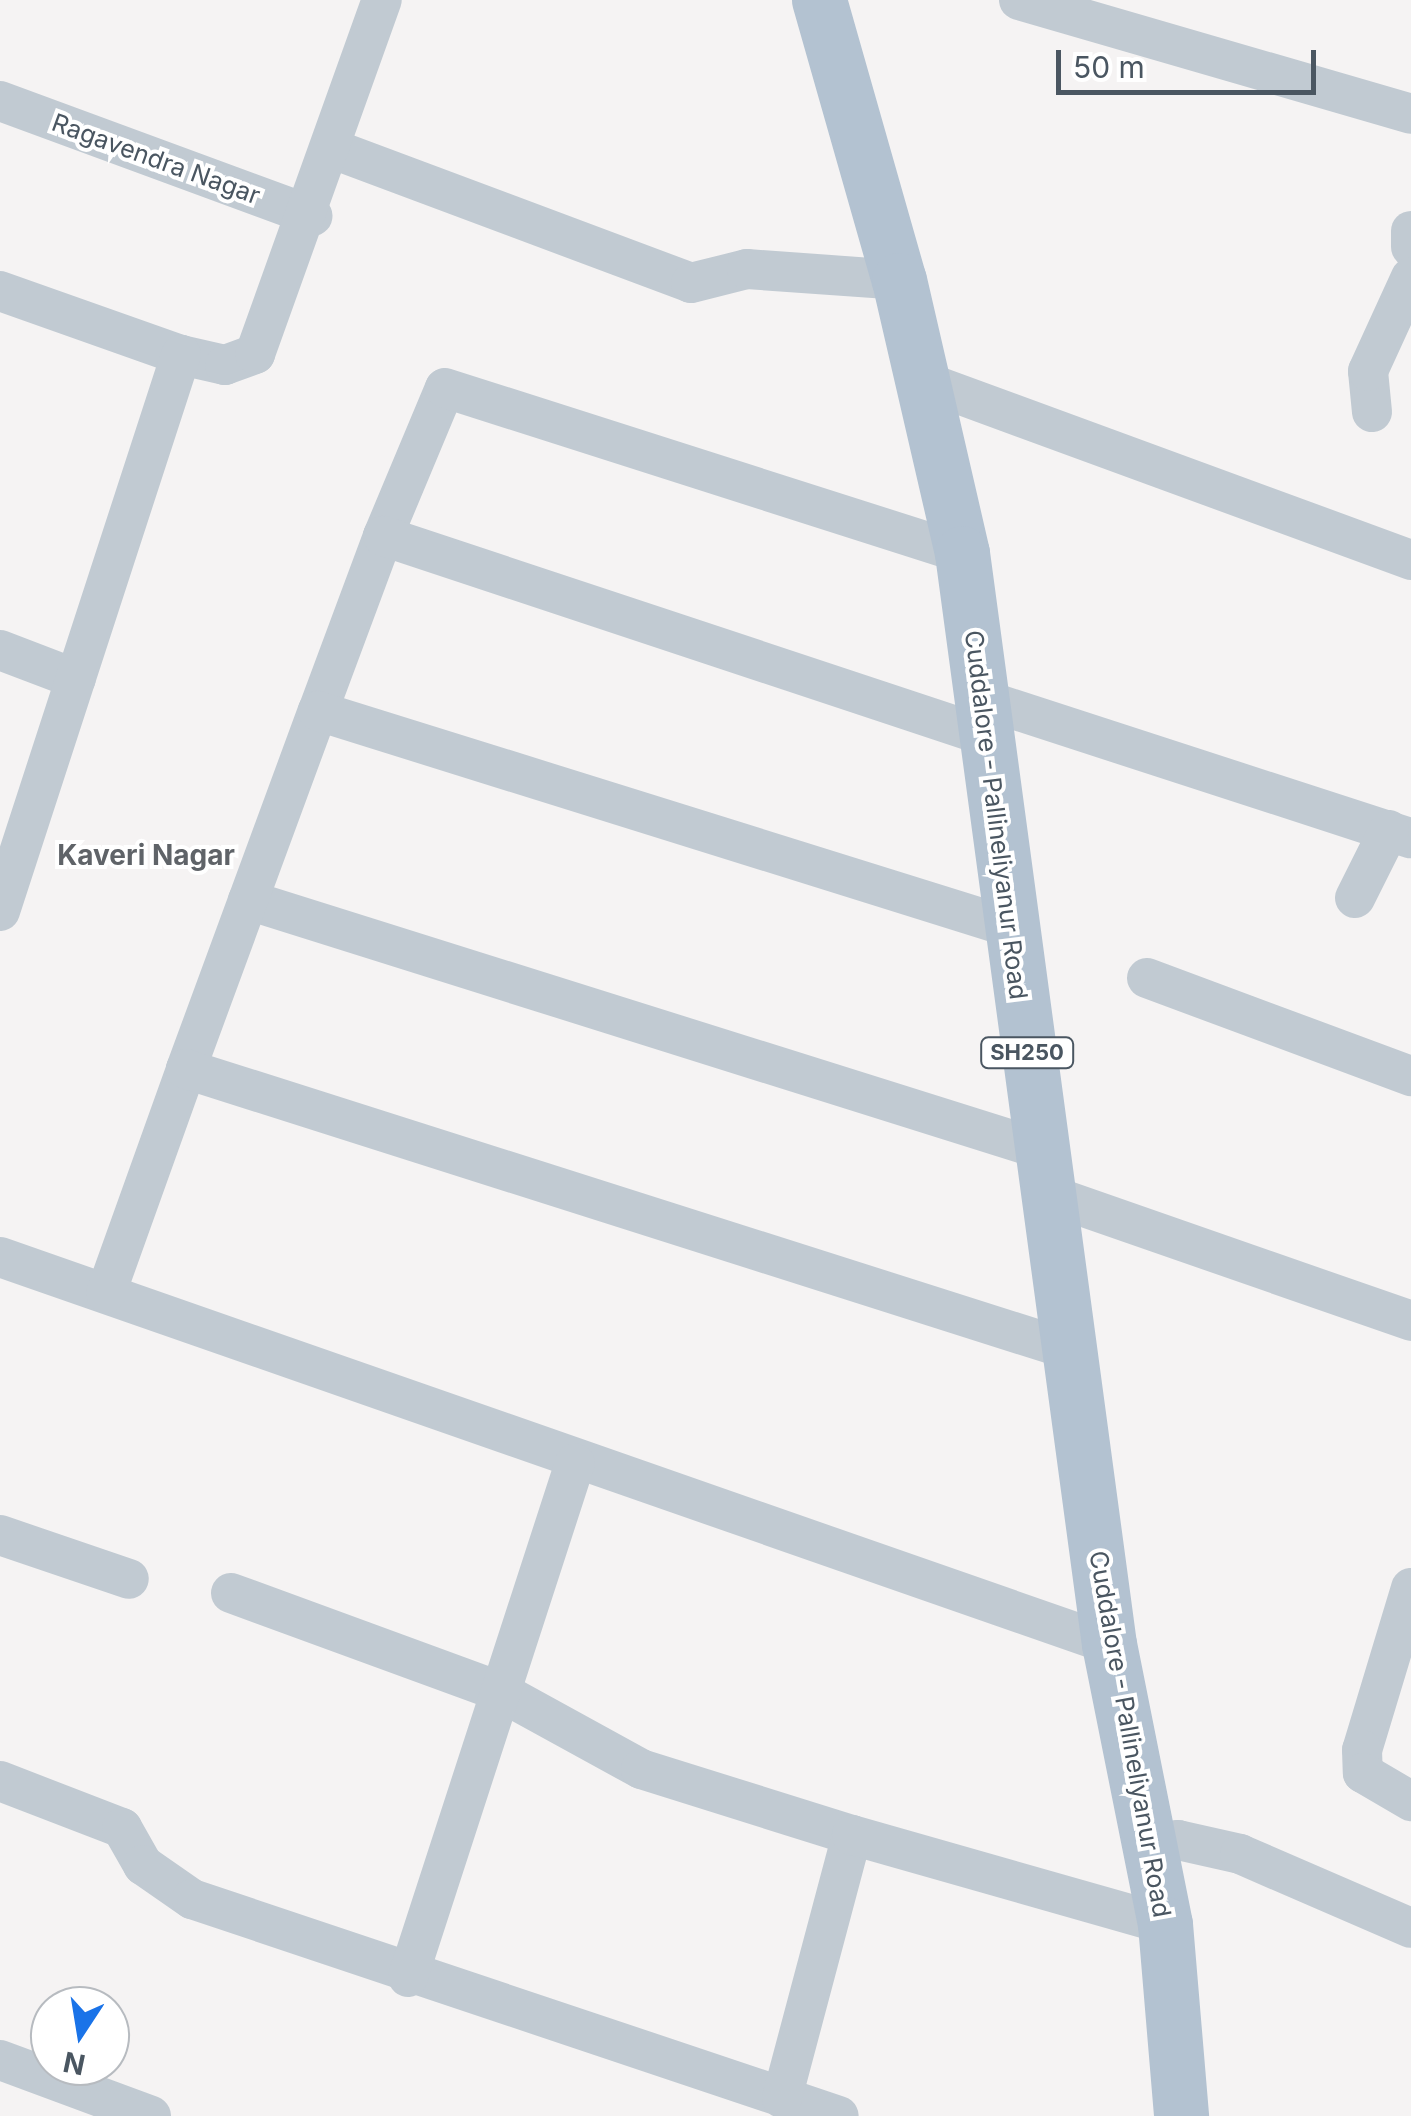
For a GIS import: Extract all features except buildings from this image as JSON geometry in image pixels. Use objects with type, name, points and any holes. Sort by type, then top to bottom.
[{"type":"main road","name":"Cuddalore - Pallineliyanur Road","points":[[819,0],[899,280],[962,552],[1042,1171],[1109,1644],[1165,1924],[1181,2116]]},
{"type":"street","points":[[0,291],[182,355],[224,364],[255,354],[312,216],[382,0]]},
{"type":"street","points":[[1019,0],[1411,114]]},
{"type":"street","name":"Ragavendra Nagar","points":[[0,101],[312,216]]},
{"type":"street","points":[[334,149],[690,284],[747,269],[899,280]]},
{"type":"street","points":[[1411,231],[1411,247]]},
{"type":"street","points":[[1372,412],[1368,370],[1411,277]]},
{"type":"street","points":[[0,911],[182,355]]},
{"type":"street","points":[[922,382],[1411,560]]},
{"type":"street","points":[[106,1293],[383,536],[445,388],[962,552]]},
{"type":"street","points":[[383,536],[983,717],[1400,834],[1355,898]]},
{"type":"street","points":[[0,650],[76,679]]},
{"type":"street","points":[[318,711],[1010,927]]},
{"type":"street","points":[[248,900],[1042,1171],[1411,1321]]},
{"type":"street","points":[[1147,978],[1411,1076]]},
{"type":"street","points":[[186,1069],[1070,1350]]},
{"type":"street","points":[[0,1256],[575,1463],[1109,1644]]},
{"type":"street","points":[[408,1976],[575,1463]]},
{"type":"street","points":[[0,1535],[129,1579]]},
{"type":"street","points":[[1411,1588],[1362,1750],[1363,1774],[1411,1801]]},
{"type":"street","points":[[231,1593],[500,1692],[641,1768],[852,1835],[1165,1924]]},
{"type":"street","points":[[0,1781],[122,1828],[143,1865],[192,1898],[408,1976],[838,2116]]},
{"type":"street","points":[[782,2098],[852,1835]]},
{"type":"street","points":[[1149,1844],[1178,1840],[1240,1854],[1411,1928]]},
{"type":"street","points":[[0,2060],[151,2116]]},
{"type":"district","name":"Kaveri Nagar","points":[[146,855]]}]
